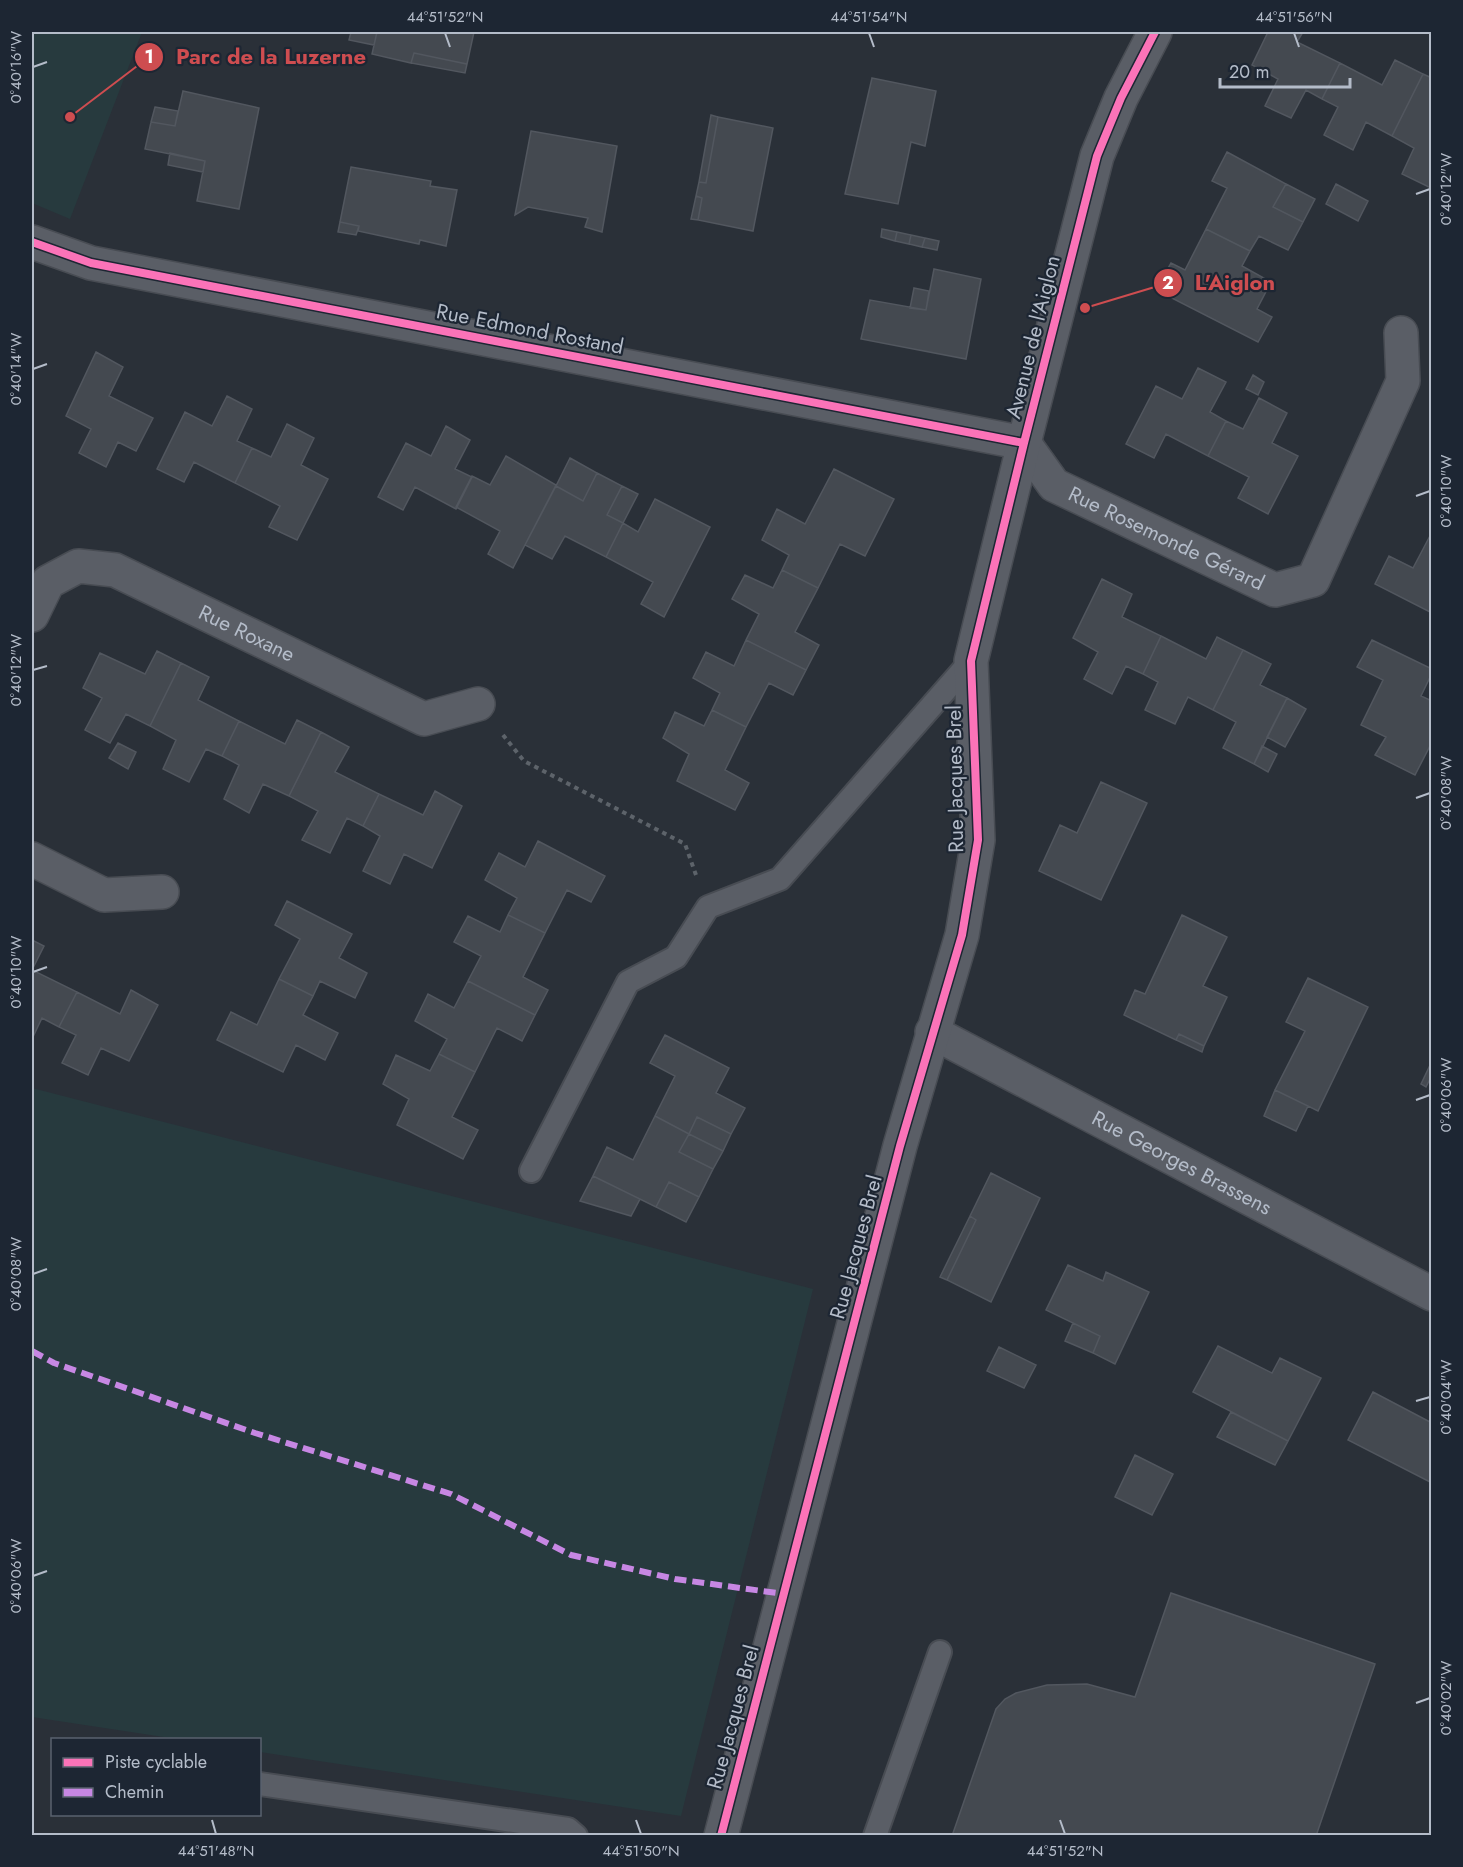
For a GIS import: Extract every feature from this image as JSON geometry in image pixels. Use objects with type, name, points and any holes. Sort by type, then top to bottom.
[{"type":"street","name":"Avenue de l'Aiglon","points":[[971,661],[1097,156],[1121,98],[1155,32]]},
{"type":"street","name":"Rue Edmond Rostand","points":[[32,242],[91,262],[1024,443]]},
{"type":"street","name":"Rue Rosemonde Gérard","points":[[1024,443],[1054,485],[1275,590],[1313,580],[1403,381],[1401,333]]},
{"type":"street","name":"Rue Roxane","points":[[32,615],[48,582],[78,566],[115,570],[424,719],[478,704]]},
{"type":"street","name":"Rue Jacques Brel","points":[[721,1836],[900,1146],[962,934],[978,840],[971,661]]},
{"type":"street","points":[[32,859],[104,895],[162,892]]},
{"type":"street","name":"Rue Georges Brassens","points":[[932,1032],[1431,1294]]},
{"type":"lane","points":[[531,1172],[628,982],[676,957],[708,907],[780,879],[971,661]]},
{"type":"lane","points":[[875,1836],[940,1652]]},
{"type":"lane","points":[[261,1784],[568,1829],[576,1836]]},
{"type":"path","points":[[478,704],[524,761],[685,844],[708,907]]},
{"type":"green space","points":[[32,32],[142,32],[70,219],[32,203]]},
{"type":"green space","points":[[32,1088],[813,1289],[681,1816],[261,1752],[261,1738],[170,1738],[32,1717]]},
{"type":"building","points":[[351,32],[377,32],[374,45],[349,40]]},
{"type":"building","points":[[377,32],[474,32],[467,64],[414,53],[411,63],[372,54]]},
{"type":"building","points":[[1268,32],[1303,32],[1297,42],[1340,63],[1322,99],[1306,90],[1291,118],[1265,106],[1278,79],[1252,65]]},
{"type":"building","points":[[414,53],[467,64],[465,73],[411,63]]},
{"type":"building","points":[[1395,60],[1423,74],[1392,136],[1366,122],[1353,150],[1324,135],[1338,107],[1322,99],[1340,63],[1382,85]]},
{"type":"building","points":[[1423,74],[1432,78],[1431,188],[1402,174],[1414,148],[1392,136]]},
{"type":"building","points":[[872,78],[936,91],[925,146],[911,142],[898,204],[845,194]]},
{"type":"building","points":[[183,91],[259,108],[239,209],[197,201],[205,161],[145,149],[151,122],[175,126]]},
{"type":"building","points":[[155,107],[178,111],[175,126],[151,122]]},
{"type":"building","points":[[711,115],[718,117],[706,183],[699,182]]},
{"type":"building","points":[[718,117],[773,128],[753,231],[698,220],[702,198],[696,196],[699,182],[706,183]]},
{"type":"building","points":[[531,131],[617,146],[602,232],[585,227],[588,218],[528,207],[515,215]]},
{"type":"building","points":[[1227,152],[1286,184],[1273,207],[1303,222],[1288,250],[1259,236],[1250,251],[1206,229],[1227,188],[1212,181]]},
{"type":"building","points":[[170,153],[205,161],[203,172],[168,165]]},
{"type":"building","points":[[351,167],[431,181],[430,186],[457,190],[446,246],[420,240],[419,244],[358,231],[359,226],[340,222]]},
{"type":"building","points":[[1286,184],[1315,199],[1303,222],[1273,207]]},
{"type":"building","points":[[1336,184],[1368,201],[1358,221],[1326,204]]},
{"type":"building","points":[[696,196],[702,198],[698,220],[691,219]]},
{"type":"building","points":[[340,222],[359,226],[356,235],[338,232]]},
{"type":"building","points":[[882,229],[897,232],[895,241],[881,237]]},
{"type":"building","points":[[1206,229],[1250,251],[1242,266],[1271,282],[1257,309],[1272,317],[1258,342],[1156,290],[1171,263],[1185,270]]},
{"type":"building","points":[[897,232],[911,235],[909,244],[895,241]]},
{"type":"building","points":[[911,235],[925,238],[922,247],[909,244]]},
{"type":"building","points":[[925,238],[939,241],[937,250],[922,247]]},
{"type":"building","points":[[934,269],[981,279],[966,359],[861,339],[870,300],[926,310]]},
{"type":"building","points":[[914,288],[929,291],[926,310],[910,308]]},
{"type":"building","points":[[96,352],[123,367],[109,396],[153,418],[136,451],[118,442],[106,467],[79,453],[91,429],[66,416]]},
{"type":"building","points":[[1198,368],[1226,382],[1210,412],[1226,421],[1208,456],[1166,434],[1154,458],[1126,444],[1156,386],[1182,399]]},
{"type":"building","points":[[1253,375],[1264,382],[1258,395],[1246,389]]},
{"type":"building","points":[[227,396],[252,409],[237,441],[252,448],[235,483],[194,462],[184,482],[157,469],[185,412],[212,426]]},
{"type":"building","points":[[1259,398],[1287,413],[1272,443],[1298,456],[1268,514],[1238,498],[1249,477],[1208,456],[1226,421],[1243,429]]},
{"type":"building","points":[[287,424],[314,438],[301,465],[328,479],[297,540],[269,527],[280,506],[235,483],[252,448],[271,457]]},
{"type":"building","points":[[446,426],[470,440],[455,469],[472,477],[456,509],[415,487],[403,510],[378,497],[406,443],[431,456]]},
{"type":"building","points":[[506,456],[556,485],[513,568],[488,554],[500,531],[456,507],[472,476],[490,485]]},
{"type":"building","points":[[570,458],[597,473],[583,501],[556,486]]},
{"type":"building","points":[[834,469],[894,499],[865,556],[840,544],[818,588],[782,570],[789,555],[762,540],[777,509],[805,524]]},
{"type":"building","points":[[597,473],[622,486],[607,515],[623,523],[606,557],[565,536],[552,559],[525,545],[556,486],[583,501]]},
{"type":"building","points":[[622,486],[638,494],[623,523],[607,515]]},
{"type":"building","points":[[655,499],[710,527],[664,617],[641,604],[653,582],[606,557],[623,523],[638,532]]},
{"type":"building","points":[[1432,532],[1432,613],[1375,584],[1389,556],[1413,568]]},
{"type":"building","points":[[782,570],[818,588],[795,632],[819,645],[806,670],[746,640],[759,614],[732,599],[745,575],[773,588]]},
{"type":"building","points":[[1102,579],[1132,594],[1122,617],[1161,636],[1143,674],[1126,666],[1112,694],[1084,679],[1098,652],[1073,638]]},
{"type":"building","points":[[1161,636],[1206,659],[1217,637],[1243,650],[1213,710],[1188,697],[1175,724],[1145,710],[1158,682],[1143,674]]},
{"type":"building","points":[[746,640],[806,670],[793,695],[769,683],[746,727],[712,710],[720,693],[693,678],[706,652],[734,666]]},
{"type":"building","points":[[1372,640],[1432,669],[1421,696],[1432,701],[1432,742],[1415,775],[1375,755],[1386,737],[1361,725],[1383,680],[1357,667]]},
{"type":"building","points":[[1243,650],[1271,664],[1260,685],[1287,698],[1254,764],[1223,748],[1236,722],[1213,710]]},
{"type":"building","points":[[157,651],[181,663],[150,726],[126,714],[110,743],[85,730],[102,698],[83,688],[100,653],[145,674]]},
{"type":"building","points":[[181,663],[209,677],[198,700],[239,721],[222,756],[206,749],[189,782],[163,769],[176,740],[150,726]]},
{"type":"building","points":[[1287,698],[1306,709],[1285,747],[1267,737]]},
{"type":"building","points":[[712,710],[746,727],[725,770],[749,783],[735,810],[677,781],[689,754],[663,738],[675,712],[704,726]]},
{"type":"building","points":[[297,720],[321,732],[289,796],[263,784],[249,813],[224,799],[239,765],[222,756],[239,721],[285,744]]},
{"type":"building","points":[[321,732],[349,747],[335,772],[379,794],[363,826],[347,818],[330,853],[302,840],[318,811],[289,796]]},
{"type":"building","points":[[118,743],[136,752],[128,769],[109,758]]},
{"type":"building","points":[[1262,746],[1277,754],[1268,772],[1254,764]]},
{"type":"building","points":[[1101,782],[1147,803],[1101,900],[1039,871],[1060,825],[1077,833]]},
{"type":"building","points":[[435,791],[462,806],[432,868],[404,854],[390,884],[363,871],[380,836],[363,826],[379,794],[423,815]]},
{"type":"building","points":[[538,841],[605,876],[591,902],[567,890],[545,933],[508,915],[517,898],[485,880],[499,853],[525,867]]},
{"type":"building","points":[[287,901],[352,934],[339,958],[367,973],[355,998],[320,981],[313,996],[279,979],[300,939],[275,925]]},
{"type":"building","points":[[508,915],[545,933],[523,977],[548,990],[535,1015],[468,981],[481,956],[454,942],[468,916],[500,932]]},
{"type":"building","points":[[1182,915],[1227,937],[1203,986],[1227,997],[1204,1046],[1179,1034],[1176,1040],[1124,1015],[1135,990],[1145,994]]},
{"type":"building","points":[[32,940],[44,946],[32,970]]},
{"type":"building","points":[[32,970],[77,992],[59,1027],[42,1018],[32,1039]]},
{"type":"building","points":[[1308,978],[1368,1007],[1318,1111],[1275,1090],[1305,1031],[1286,1022]]},
{"type":"building","points":[[279,979],[313,996],[303,1015],[338,1033],[325,1060],[296,1045],[283,1072],[217,1040],[231,1012],[257,1025]]},
{"type":"building","points":[[468,981],[535,1015],[522,1041],[497,1028],[475,1072],[439,1054],[447,1039],[415,1021],[428,994],[454,1008]]},
{"type":"building","points":[[131,990],[158,1005],[129,1061],[101,1048],[88,1075],[62,1063],[76,1035],[59,1027],[77,992],[120,1014]]},
{"type":"building","points":[[1179,1034],[1204,1046],[1202,1052],[1176,1040]]},
{"type":"building","points":[[665,1035],[729,1068],[716,1093],[745,1108],[731,1134],[697,1117],[689,1134],[655,1116],[675,1076],[650,1063]]},
{"type":"building","points":[[439,1054],[475,1072],[452,1117],[478,1130],[463,1159],[397,1125],[409,1099],[383,1084],[396,1055],[430,1071]]},
{"type":"building","points":[[1432,1061],[1432,1075],[1426,1087],[1421,1084]]},
{"type":"building","points":[[1275,1090],[1308,1106],[1296,1131],[1264,1116]]},
{"type":"building","points":[[655,1116],[689,1134],[679,1152],[713,1169],[699,1197],[669,1182],[656,1207],[593,1176],[607,1147],[633,1160]]},
{"type":"building","points":[[697,1117],[731,1134],[723,1151],[689,1134]]},
{"type":"building","points":[[689,1134],[723,1151],[713,1169],[679,1152]]},
{"type":"building","points":[[991,1173],[1040,1198],[991,1302],[947,1280],[976,1220],[970,1216]]},
{"type":"building","points":[[593,1176],[640,1199],[631,1216],[580,1201]]},
{"type":"building","points":[[669,1182],[699,1197],[686,1222],[656,1207]]},
{"type":"building","points":[[970,1216],[976,1220],[947,1280],[940,1277]]},
{"type":"building","points":[[1068,1265],[1103,1281],[1106,1272],[1149,1292],[1115,1364],[1093,1353],[1100,1336],[1046,1310]]},
{"type":"building","points":[[1073,1323],[1100,1336],[1093,1353],[1065,1341]]},
{"type":"building","points":[[1218,1346],[1272,1373],[1280,1358],[1321,1378],[1288,1441],[1193,1392]]},
{"type":"building","points":[[999,1347],[1036,1365],[1024,1388],[987,1371]]},
{"type":"building","points":[[1373,1392],[1432,1423],[1432,1483],[1348,1440]]},
{"type":"building","points":[[1231,1412],[1288,1441],[1275,1465],[1217,1437]]},
{"type":"building","points":[[1135,1455],[1173,1474],[1152,1515],[1115,1497]]},
{"type":"building","points":[[1171,1593],[1375,1664],[1316,1836],[952,1836],[996,1709],[1005,1699],[1016,1693],[1047,1685],[1087,1684],[1135,1697]]},
{"type":"marked path","points":[[32,1351],[54,1363],[255,1433],[451,1494],[571,1555],[675,1579],[784,1594]]},
{"type":"cycle path","points":[[721,1836],[900,1146],[962,935],[978,840],[971,661],[1097,156],[1121,98],[1155,32]]},
{"type":"cycle path","points":[[32,242],[91,263],[1024,443]]},
{"type":"place","name":"Parc de la Luzerne","points":[[70,117]]},
{"type":"place","name":"L'Aiglon","points":[[1085,308]]}]
